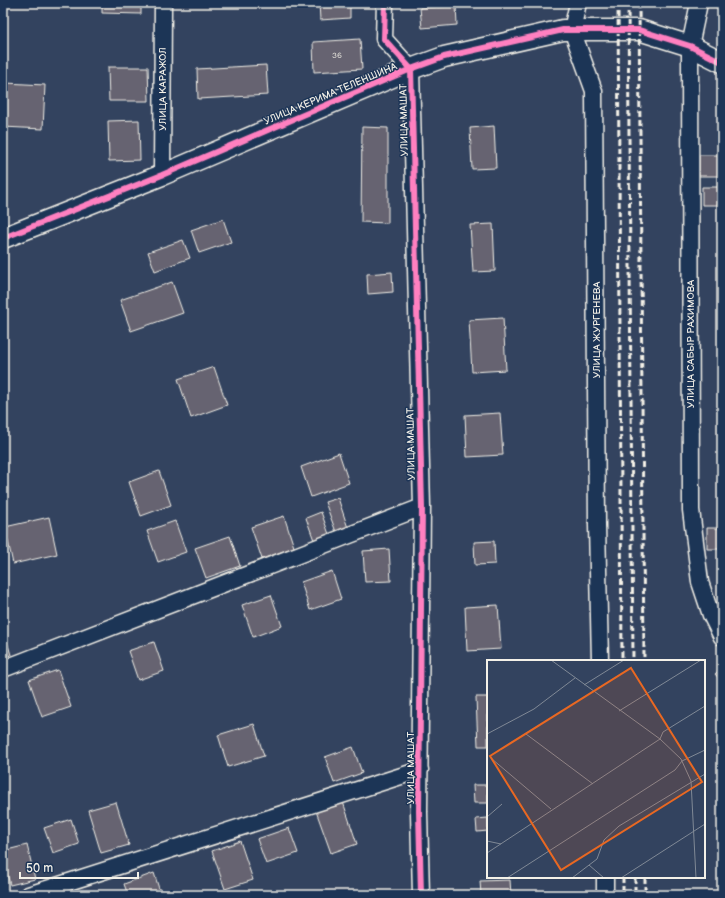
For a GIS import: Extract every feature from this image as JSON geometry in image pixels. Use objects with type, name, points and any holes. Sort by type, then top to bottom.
[{"type":"street","name":"УЛИЦА КАРАЖОЛ","points":[[162,175],[163,3]]},
{"type":"street","name":"УЛИЦА МАШАТ","points":[[385,3],[384,39],[412,69],[422,507],[420,770],[421,895]]},
{"type":"street","points":[[572,30],[578,3]]},
{"type":"street","name":"УЛИЦА САБЫР РАХИМОВА","points":[[699,3],[690,46],[691,510],[700,582],[711,616],[722,637]]},
{"type":"street","name":"УЛИЦА КЕРИМА ТЕЛЕНШИНА","points":[[3,238],[162,175],[412,69],[444,57],[562,30],[639,30],[690,46],[722,62]]},
{"type":"street","name":"УЛИЦА ЖУРГЕНЕВА","points":[[572,30],[594,91],[597,525],[600,660]]},
{"type":"street","points":[[3,669],[422,507]]},
{"type":"street","points":[[28,895],[420,770]]},
{"type":"street","points":[[605,878],[605,895]]},
{"type":"building","points":[[102,3],[141,3],[141,14],[102,13]]},
{"type":"building","points":[[319,3],[350,3],[350,18],[320,20]]},
{"type":"building","points":[[456,6],[457,25],[422,28],[420,8]]},
{"type":"building","points":[[360,39],[362,69],[314,72],[313,42]]},
{"type":"building","points":[[266,65],[268,95],[198,99],[197,69]]},
{"type":"building","points":[[108,67],[148,67],[149,101],[109,101]]},
{"type":"building","points":[[5,83],[45,85],[43,129],[3,127]]},
{"type":"building","points":[[139,120],[140,160],[109,161],[108,121]]},
{"type":"building","points":[[494,126],[496,168],[472,169],[470,128]]},
{"type":"building","points":[[362,127],[388,128],[388,223],[361,222]]},
{"type":"building","points":[[699,155],[722,155],[722,176],[699,176]]},
{"type":"building","points":[[702,187],[722,187],[722,205],[702,205]]},
{"type":"building","points":[[223,219],[231,242],[199,253],[191,230]]},
{"type":"building","points":[[493,224],[495,271],[473,272],[470,225]]},
{"type":"building","points":[[183,240],[190,258],[155,271],[148,252]]},
{"type":"building","points":[[392,272],[393,292],[368,294],[367,274]]},
{"type":"building","points":[[172,282],[183,313],[131,331],[120,300]]},
{"type":"building","points":[[503,318],[506,370],[472,372],[469,320]]},
{"type":"building","points":[[214,367],[227,405],[191,418],[178,379]]},
{"type":"building","points":[[500,413],[503,455],[467,457],[465,415]]},
{"type":"building","points":[[339,453],[349,483],[311,497],[301,467]]},
{"type":"building","points":[[159,471],[171,505],[141,516],[129,482]]},
{"type":"building","points":[[338,498],[348,528],[336,532],[325,502]]},
{"type":"building","points":[[321,512],[330,537],[315,543],[306,518]]},
{"type":"building","points":[[284,516],[294,547],[262,559],[251,527]]},
{"type":"building","points":[[49,517],[57,554],[13,564],[5,527]]},
{"type":"building","points":[[175,521],[186,552],[158,562],[147,531]]},
{"type":"building","points":[[707,528],[722,528],[722,549],[707,549]]},
{"type":"building","points":[[230,536],[240,566],[206,578],[195,548]]},
{"type":"building","points":[[494,541],[495,564],[475,565],[474,542]]},
{"type":"building","points":[[389,549],[391,581],[365,582],[363,551]]},
{"type":"building","points":[[332,571],[341,599],[310,610],[301,582]]},
{"type":"building","points":[[271,595],[282,626],[253,637],[242,605]]},
{"type":"building","points":[[498,605],[501,649],[467,651],[465,607]]},
{"type":"building","points":[[3,628],[11,655],[3,657]]},
{"type":"building","points":[[154,642],[164,671],[138,680],[128,651]]},
{"type":"building","points":[[722,668],[722,682],[715,674]]},
{"type":"building","points":[[58,670],[71,707],[42,717],[29,680]]},
{"type":"building","points":[[476,697],[487,697],[487,746],[478,746]]},
{"type":"building","points":[[254,724],[264,756],[228,767],[218,735]]},
{"type":"building","points":[[353,747],[362,773],[334,783],[325,757]]},
{"type":"building","points":[[473,785],[487,785],[487,803],[474,803]]},
{"type":"building","points":[[116,802],[129,845],[101,853],[88,810]]},
{"type":"building","points":[[343,802],[357,844],[331,853],[316,811]]},
{"type":"building","points":[[487,818],[487,831],[477,832],[476,819]]},
{"type":"building","points":[[71,819],[79,844],[53,853],[44,828]]},
{"type":"building","points":[[289,828],[298,853],[266,864],[257,839]]},
{"type":"building","points":[[240,841],[253,880],[225,889],[212,851]]},
{"type":"building","points":[[27,845],[35,879],[10,885],[3,858],[3,851]]},
{"type":"building","points":[[154,873],[161,895],[128,895],[124,884]]},
{"type":"building","points":[[510,880],[511,895],[481,895],[480,881]]},
{"type":"railway","points":[[618,3],[622,660]]},
{"type":"railway","points":[[628,3],[633,660]]},
{"type":"railway","points":[[639,3],[644,660]]},
{"type":"railway","points":[[623,878],[623,895]]},
{"type":"railway","points":[[635,878],[635,895]]},
{"type":"railway","points":[[645,878],[645,895]]},
{"type":"cycle path","points":[[385,3],[384,39],[411,69],[422,507],[419,812],[421,895]]},
{"type":"cycle path","points":[[3,238],[162,175],[411,69],[444,57],[563,30],[639,30],[690,46],[722,62]]}]
